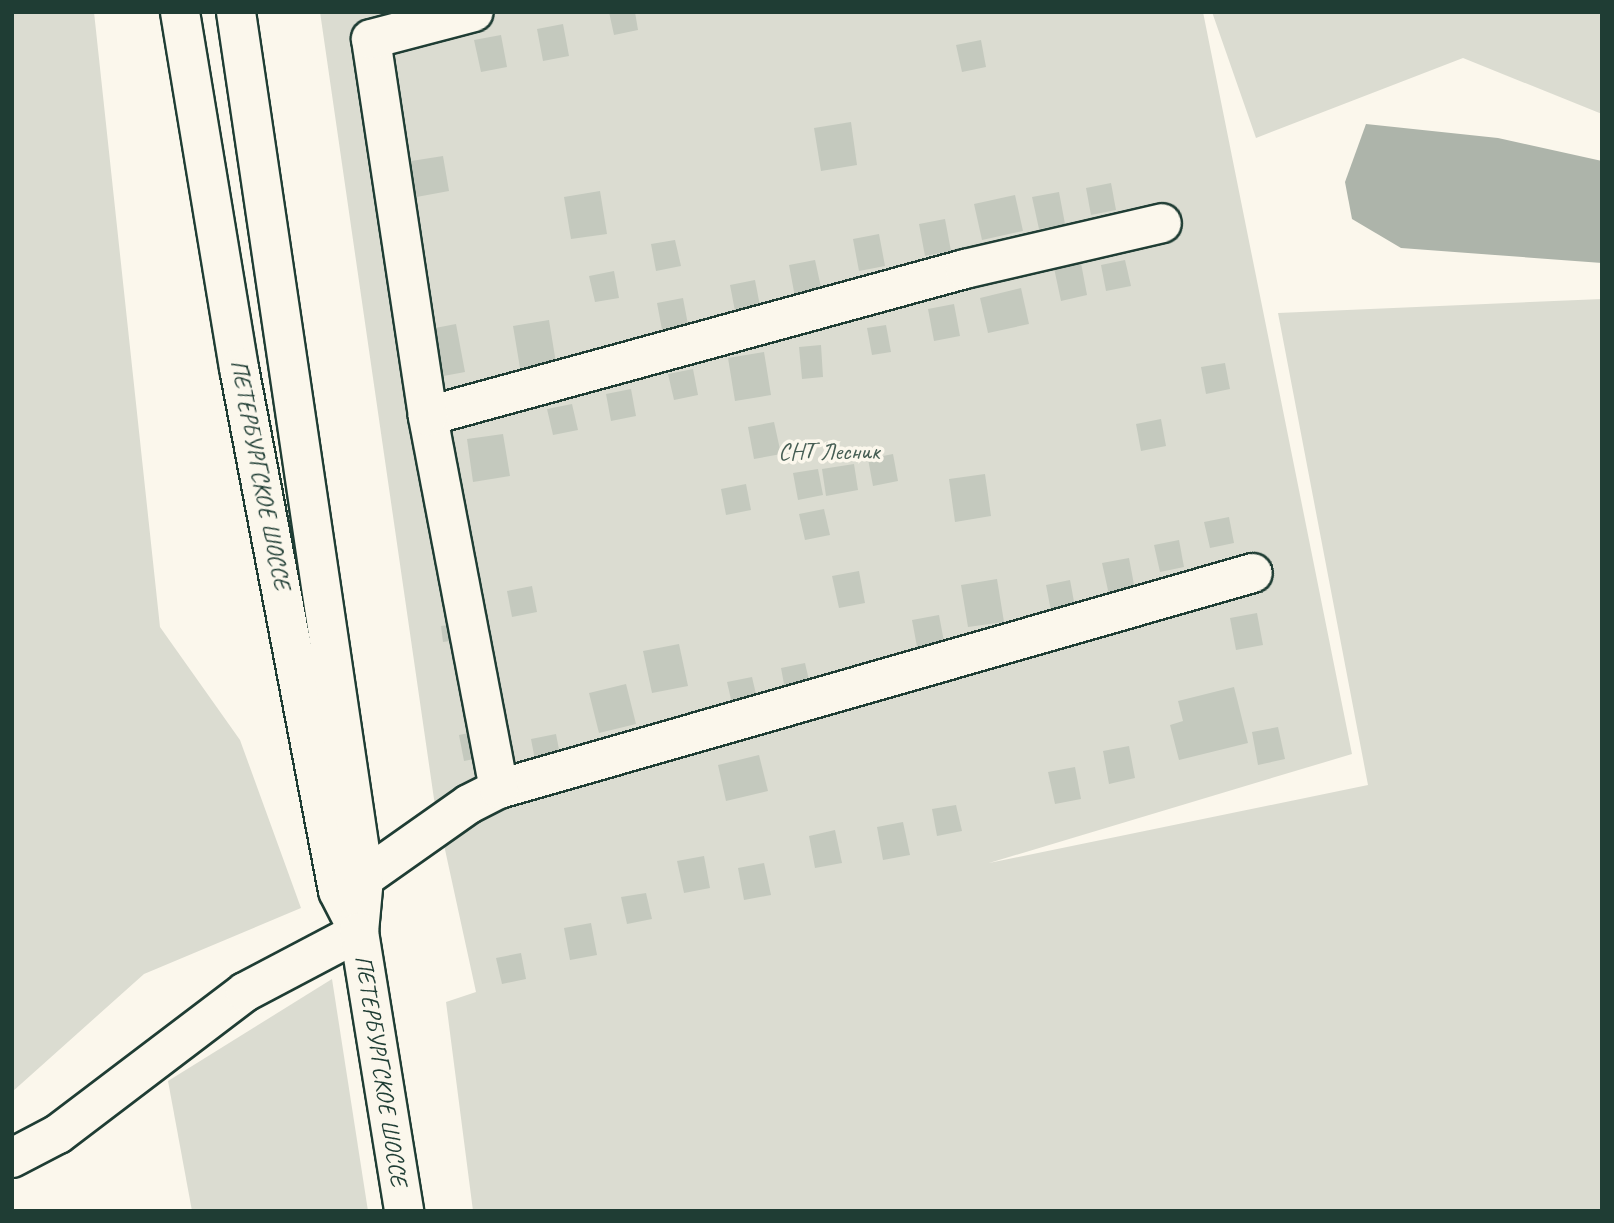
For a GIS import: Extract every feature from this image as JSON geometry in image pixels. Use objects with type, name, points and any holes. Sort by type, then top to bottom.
[{"type":"main road","name":"ПЕТЕРБУРГСКОЕ ШОССЕ","points":[[180,12],[239,368],[338,891],[359,932]]},
{"type":"main road","name":"ПЕТЕРБУРГСКОЕ ШОССЕ","points":[[236,12],[364,878],[359,932],[404,1211]]},
{"type":"main road","points":[[474,12],[370,39],[428,416],[499,789]]},
{"type":"main road","points":[[428,416],[965,270],[1162,223]]},
{"type":"main road","points":[[364,878],[469,804],[499,789],[1254,573]]},
{"type":"main road","points":[[12,1158],[58,1134],[245,992],[359,932]]},
{"type":"green space","points":[[12,12],[94,12],[160,627],[240,740],[301,908],[144,974],[12,1092]]},
{"type":"green space","name":"СНТ Лесник","points":[[320,12],[1203,12],[1352,754],[989,863],[1368,785],[1278,313],[1602,299],[1602,1211],[473,1211],[446,1002],[476,992],[434,799]]},
{"type":"green space","points":[[1212,12],[1602,12],[1602,114],[1463,58],[1256,138]]},
{"type":"green space","points":[[332,979],[368,1211],[192,1211],[168,1081]]},
{"type":"shaded area","points":[[1366,124],[1498,138],[1602,161],[1602,263],[1401,248],[1352,219],[1345,182]]},
{"type":"building","points":[[609,12],[635,12],[638,30],[614,35]]},
{"type":"building","points":[[563,24],[569,56],[543,61],[537,29]]},
{"type":"building","points":[[501,35],[507,67],[481,72],[474,40]]},
{"type":"building","points":[[981,40],[986,67],[962,72],[956,45]]},
{"type":"building","points":[[851,122],[857,165],[821,171],[814,128]]},
{"type":"building","points":[[443,156],[449,191],[411,198],[405,162]]},
{"type":"building","points":[[1111,183],[1116,210],[1091,215],[1086,188]]},
{"type":"building","points":[[600,191],[607,234],[571,239],[564,197]]},
{"type":"building","points":[[1059,192],[1065,224],[1039,229],[1032,197]]},
{"type":"building","points":[[1015,195],[1023,231],[982,240],[974,204]]},
{"type":"building","points":[[945,219],[951,251],[925,256],[919,224]]},
{"type":"building","points":[[879,234],[885,266],[859,271],[853,239]]},
{"type":"building","points":[[675,240],[681,266],[656,271],[651,244]]},
{"type":"building","points":[[815,260],[822,292],[795,297],[789,265]]},
{"type":"building","points":[[1125,260],[1131,286],[1106,291],[1101,265]]},
{"type":"building","points":[[1081,263],[1087,295],[1061,301],[1054,268]]},
{"type":"building","points":[[614,271],[619,298],[595,302],[589,276]]},
{"type":"building","points":[[755,280],[760,306],[735,311],[730,285]]},
{"type":"building","points":[[1021,288],[1029,324],[988,333],[980,298]]},
{"type":"building","points":[[683,298],[689,330],[663,335],[657,303]]},
{"type":"building","points":[[954,304],[960,336],[934,341],[928,309]]},
{"type":"building","points":[[549,320],[556,363],[520,368],[513,326]]},
{"type":"building","points":[[456,324],[465,372],[438,377],[430,329]]},
{"type":"building","points":[[886,325],[891,352],[872,355],[867,328]]},
{"type":"building","points":[[821,345],[823,377],[802,379],[799,347]]},
{"type":"building","points":[[764,352],[771,395],[735,401],[728,358]]},
{"type":"building","points":[[1225,363],[1230,389],[1206,394],[1201,367]]},
{"type":"building","points":[[693,369],[698,395],[674,400],[668,374]]},
{"type":"building","points":[[631,389],[636,416],[611,421],[606,394]]},
{"type":"building","points":[[572,404],[578,430],[553,435],[547,409]]},
{"type":"building","points":[[1161,419],[1166,446],[1141,451],[1136,424]]},
{"type":"building","points":[[774,422],[781,454],[754,459],[748,427]]},
{"type":"building","points":[[503,434],[510,476],[473,482],[467,439]]},
{"type":"building","points":[[893,454],[898,481],[873,486],[868,459]]},
{"type":"building","points":[[854,464],[858,490],[826,496],[822,469]]},
{"type":"building","points":[[818,469],[823,495],[798,500],[793,473]]},
{"type":"building","points":[[985,474],[991,516],[955,522],[949,479]]},
{"type":"building","points":[[746,484],[751,510],[726,515],[721,489]]},
{"type":"building","points":[[824,509],[830,535],[805,540],[799,514]]},
{"type":"building","points":[[1229,517],[1234,543],[1210,548],[1204,522]]},
{"type":"building","points":[[1179,540],[1184,567],[1160,572],[1154,545]]},
{"type":"building","points":[[1129,558],[1135,590],[1109,595],[1102,563]]},
{"type":"building","points":[[859,571],[865,603],[839,608],[832,576]]},
{"type":"building","points":[[997,579],[1004,622],[968,627],[961,585]]},
{"type":"building","points":[[1070,580],[1075,607],[1051,611],[1046,585]]},
{"type":"building","points":[[532,586],[537,612],[512,617],[507,591]]},
{"type":"building","points":[[1257,613],[1263,645],[1236,650],[1230,618]]},
{"type":"building","points":[[939,615],[945,647],[918,652],[912,620]]},
{"type":"building","points":[[455,624],[457,640],[443,642],[441,626]]},
{"type":"building","points":[[679,644],[688,686],[652,693],[643,651]]},
{"type":"building","points":[[805,663],[811,689],[786,695],[781,668]]},
{"type":"building","points":[[752,677],[758,703],[733,708],[727,682]]},
{"type":"building","points":[[626,684],[636,724],[599,733],[589,693]]},
{"type":"building","points":[[1234,687],[1248,743],[1179,760],[1170,725],[1183,721],[1178,701]]},
{"type":"building","points":[[1278,727],[1285,759],[1258,765],[1252,732]]},
{"type":"building","points":[[484,730],[489,756],[464,761],[459,735]]},
{"type":"building","points":[[556,734],[561,760],[536,765],[531,739]]},
{"type":"building","points":[[1129,746],[1135,778],[1109,784],[1103,751]]},
{"type":"building","points":[[759,755],[768,791],[726,801],[718,765]]},
{"type":"building","points":[[1075,767],[1081,799],[1055,804],[1048,772]]},
{"type":"building","points":[[956,805],[962,831],[937,836],[932,809]]},
{"type":"building","points":[[903,822],[910,855],[883,860],[877,827]]},
{"type":"building","points":[[835,830],[842,863],[815,868],[809,836]]},
{"type":"building","points":[[704,856],[710,888],[684,893],[677,861]]},
{"type":"building","points":[[764,863],[771,895],[744,900],[738,868]]},
{"type":"building","points":[[646,893],[652,919],[627,924],[621,897]]},
{"type":"building","points":[[591,923],[597,955],[570,960],[564,928]]},
{"type":"building","points":[[521,953],[526,979],[502,984],[496,958]]}]
